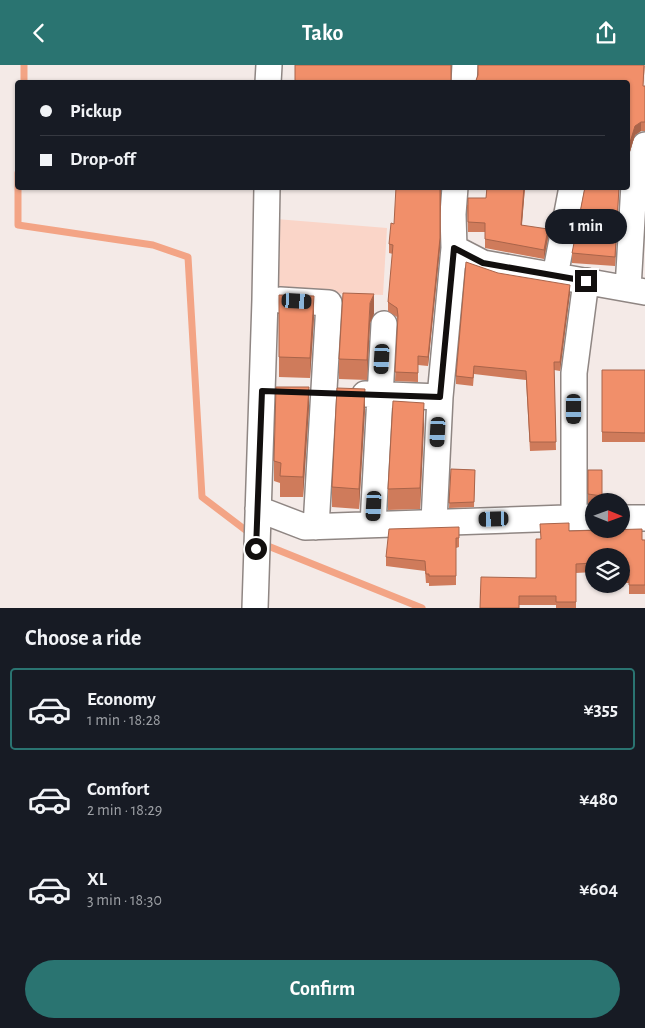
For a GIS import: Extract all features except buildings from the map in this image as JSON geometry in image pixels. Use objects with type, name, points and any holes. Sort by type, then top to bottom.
[{"type":"street","points":[[268,65],[268,80]]},
{"type":"street","points":[[464,80],[466,65]]},
{"type":"street","points":[[454,248],[483,263],[636,290],[634,184],[645,145]]},
{"type":"street","points":[[255,608],[267,190]]},
{"type":"street","points":[[434,521],[440,397],[454,248],[452,214],[455,190]]},
{"type":"street","points":[[555,276],[571,190]]},
{"type":"street","points":[[258,509],[305,527],[584,517],[574,373],[586,281]]},
{"type":"street","points":[[265,300],[329,303],[316,527]]},
{"type":"street","points":[[373,524],[384,323]]},
{"type":"street","points":[[262,391],[440,397]]},
{"type":"street","points":[[630,518],[645,518]]},
{"type":"shaded area","points":[[276,219],[387,228],[383,295],[274,291]]},
{"type":"waterway","points":[[24,65],[24,80]]},
{"type":"waterway","points":[[18,190],[18,225],[153,245],[188,257],[202,497],[252,535]]},
{"type":"waterway","points":[[263,544],[422,608]]},
{"type":"route","points":[[256,549],[262,391],[440,397],[454,248],[483,263],[586,281]]}]
